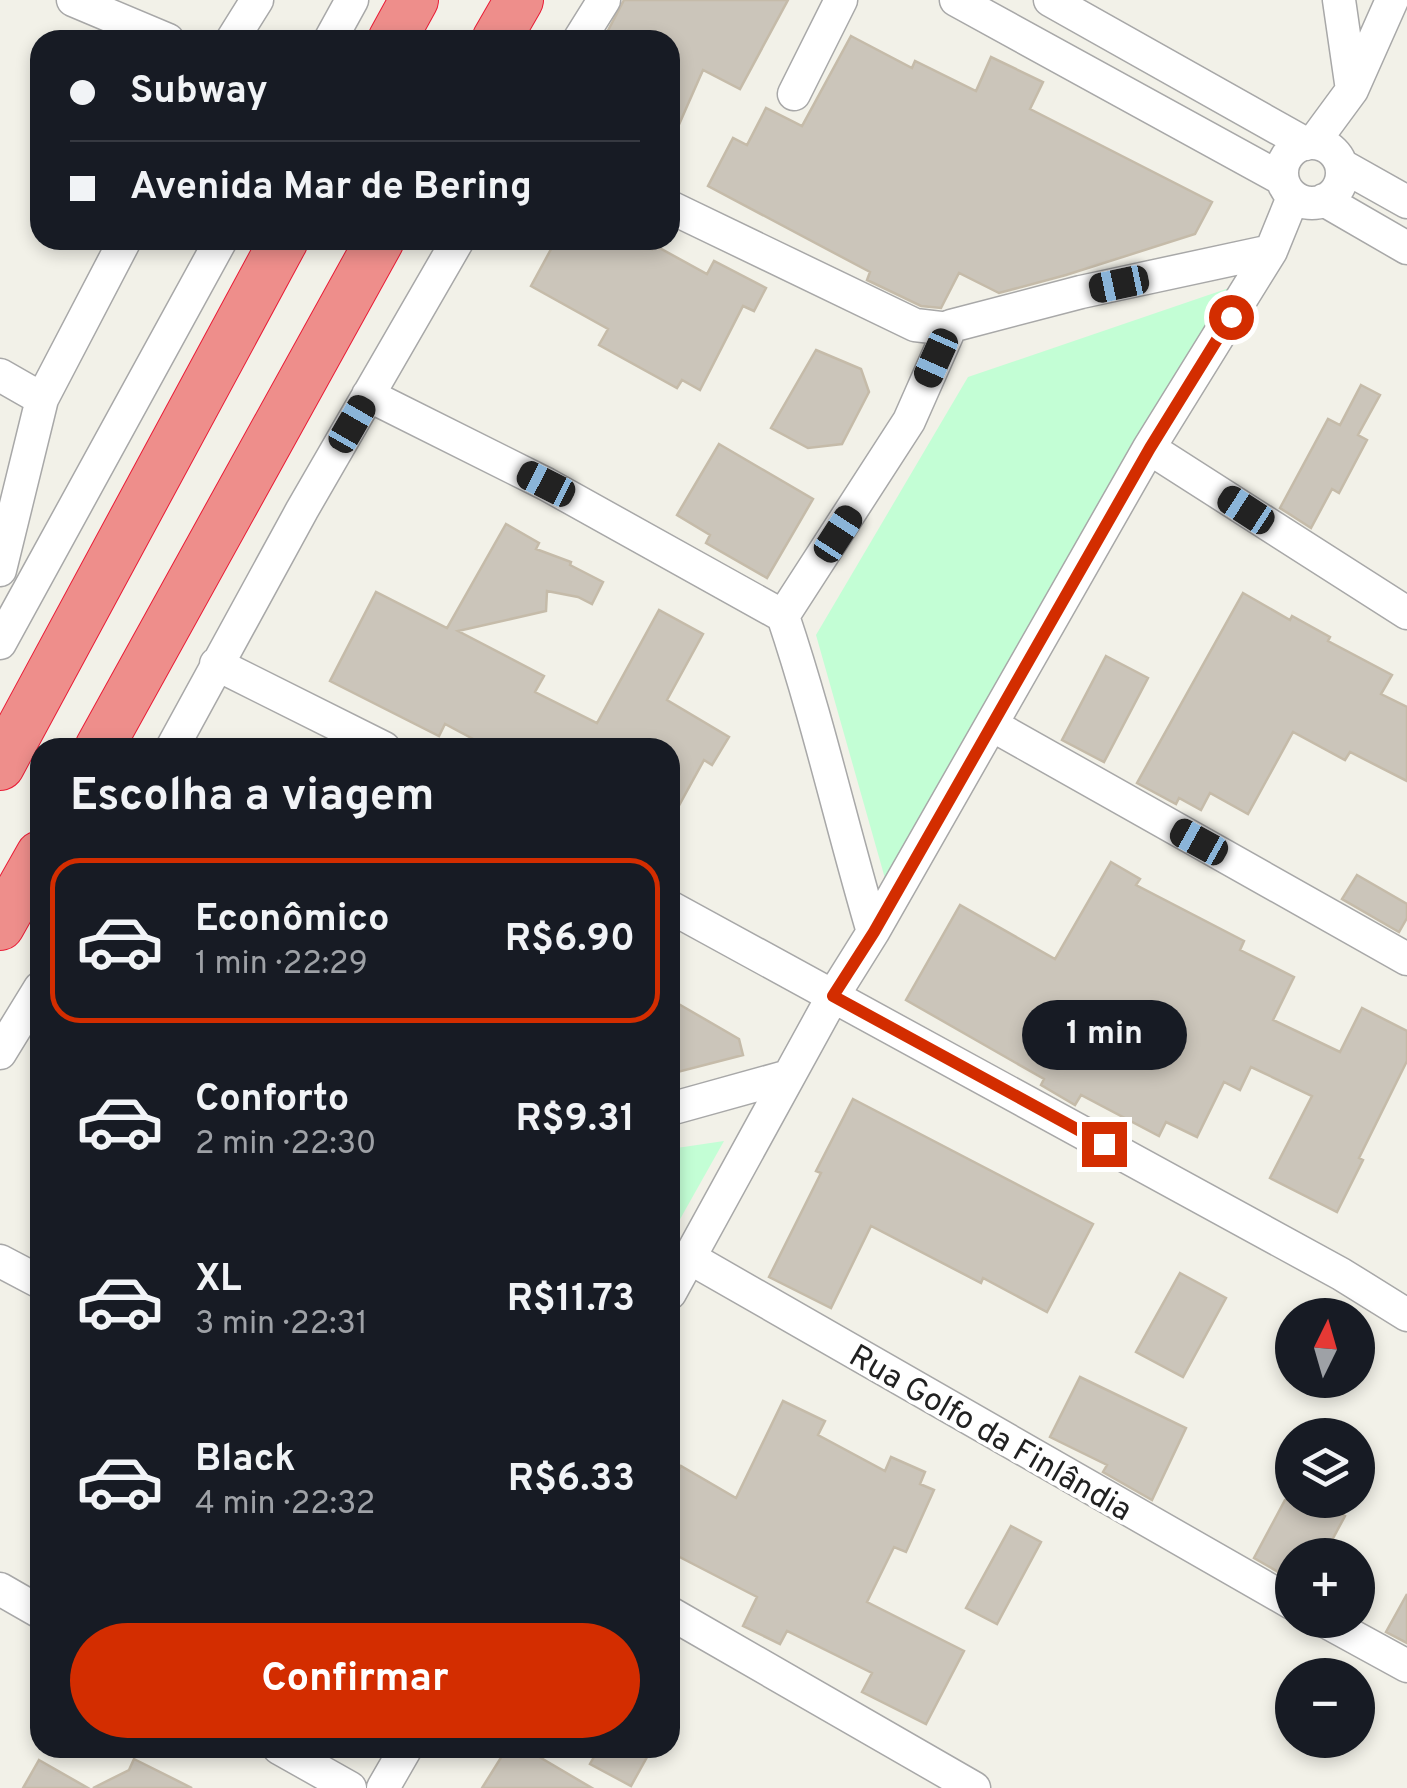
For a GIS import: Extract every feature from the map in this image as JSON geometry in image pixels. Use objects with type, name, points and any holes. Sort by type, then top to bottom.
[{"type":"highway","points":[[398,30],[414,0]]},
{"type":"highway","points":[[502,30],[519,0]]},
{"type":"highway","points":[[0,766],[279,250]]},
{"type":"highway","points":[[106,738],[374,250]]},
{"type":"highway","points":[[0,926],[30,873]]},
{"type":"street","points":[[238,30],[257,0]]},
{"type":"street","points":[[336,30],[352,0]]},
{"type":"street","points":[[585,30],[604,0]]},
{"type":"street","points":[[794,94],[840,0]]},
{"type":"street","points":[[1050,0],[1323,151],[1407,202]]},
{"type":"street","points":[[1339,0],[1352,90]]},
{"type":"street","points":[[1323,151],[1392,0]]},
{"type":"street","points":[[78,1],[145,30]]},
{"type":"street","points":[[964,2],[1302,194],[1407,248]]},
{"type":"street","points":[[1302,194],[1285,159],[1294,148],[1323,151]]},
{"type":"street","points":[[680,1276],[833,996],[874,932],[1150,448],[1272,252],[1302,194],[1341,182],[1323,151]]},
{"type":"street","points":[[680,212],[916,324],[949,329]]},
{"type":"street","points":[[0,570],[42,399],[120,250]]},
{"type":"street","points":[[0,643],[216,250]]},
{"type":"street","points":[[177,738],[452,250]]},
{"type":"street","points":[[784,616],[909,421],[951,326],[1081,292],[1272,252]]},
{"type":"street","points":[[0,375],[42,399]]},
{"type":"street","points":[[368,395],[546,484],[784,616],[874,932]]},
{"type":"street","points":[[1150,448],[1407,613]]},
{"type":"street","points":[[216,664],[364,738]]},
{"type":"street","points":[[992,726],[1407,959]]},
{"type":"street","points":[[680,912],[1341,1274],[1407,1315]]},
{"type":"street","points":[[0,1053],[30,1004]]},
{"type":"street","points":[[680,1106],[789,1076]]},
{"type":"street","name":"Rua Golfo da Finlândia","points":[[690,1258],[1275,1594]]},
{"type":"street","points":[[0,1261],[30,1277]]},
{"type":"street","points":[[0,1589],[30,1606]]},
{"type":"street","points":[[680,1619],[974,1788]]},
{"type":"street","points":[[1356,1638],[1407,1666]]},
{"type":"street","points":[[296,1758],[350,1788]]},
{"type":"street","points":[[383,1788],[400,1758]]},
{"type":"green space","points":[[1229,288],[888,889],[816,635],[968,377]]},
{"type":"green space","points":[[724,1141],[680,1219],[680,1148]]},
{"type":"building","points":[[624,0],[788,0],[740,89],[703,70],[680,122],[680,30],[608,30]]},
{"type":"building","points":[[851,36],[912,68],[915,61],[976,91],[991,57],[1043,82],[1030,109],[1212,202],[1195,234],[999,293],[959,273],[941,308],[921,306],[867,280],[870,272],[708,186],[733,138],[747,145],[766,108],[802,126]]},
{"type":"building","points":[[551,250],[663,250],[707,274],[714,261],[766,288],[754,311],[743,306],[700,390],[682,380],[677,388],[599,345],[608,329],[531,286]]},
{"type":"building","points":[[816,350],[861,369],[869,392],[842,444],[808,448],[771,428]]},
{"type":"building","points":[[1361,385],[1380,395],[1358,435],[1367,440],[1339,493],[1332,489],[1311,528],[1280,508],[1328,419],[1340,425]]},
{"type":"building","points":[[719,444],[813,499],[767,578],[706,543],[710,535],[677,515]]},
{"type":"building","points":[[506,524],[539,543],[536,549],[571,562],[570,565],[603,582],[592,604],[547,591],[546,611],[458,631],[544,676],[535,692],[597,723],[659,610],[703,634],[667,700],[729,737],[712,765],[704,760],[680,804],[680,738],[471,738],[445,724],[439,736],[330,681],[376,592],[447,628]]},
{"type":"building","points":[[1243,593],[1290,620],[1292,616],[1330,637],[1328,641],[1392,675],[1381,694],[1407,707],[1407,781],[1350,752],[1345,760],[1293,732],[1248,814],[1210,793],[1201,810],[1179,798],[1176,804],[1137,783]]},
{"type":"building","points":[[1106,656],[1148,678],[1104,762],[1062,740]]},
{"type":"building","points":[[1111,862],[1140,879],[1136,885],[1244,941],[1240,950],[1294,977],[1273,1020],[1340,1052],[1362,1008],[1407,1031],[1407,1061],[1337,1212],[1270,1178],[1312,1096],[1251,1067],[1240,1090],[1224,1082],[1197,1137],[1166,1122],[1159,1136],[1081,1095],[1075,1105],[1041,1085],[1044,1079],[906,1000],[960,905],[1055,959]]},
{"type":"building","points":[[1357,875],[1407,904],[1407,918],[1399,932],[1342,899]]},
{"type":"building","points":[[680,1005],[739,1039],[743,1055],[680,1071]]},
{"type":"building","points":[[853,1099],[1093,1224],[1047,1312],[871,1226],[831,1308],[769,1277]]},
{"type":"building","points":[[1180,1273],[1226,1298],[1183,1377],[1136,1352]]},
{"type":"building","points":[[1080,1377],[1186,1428],[1152,1500],[1103,1472],[1107,1465],[1050,1437]]},
{"type":"building","points":[[783,1401],[825,1421],[818,1435],[885,1471],[891,1457],[925,1472],[920,1484],[934,1490],[906,1552],[894,1547],[867,1602],[964,1651],[926,1724],[862,1692],[872,1673],[787,1631],[780,1644],[743,1626],[757,1597],[680,1557],[681,1466],[736,1498]]},
{"type":"building","points":[[1275,1518],[1344,1518],[1333,1538],[1275,1538],[1275,1570],[1254,1558]]},
{"type":"building","points":[[1011,1526],[1041,1542],[997,1624],[966,1608]]},
{"type":"building","points":[[1407,1594],[1407,1643],[1386,1632]]},
{"type":"building","points":[[501,1758],[541,1758],[592,1788],[482,1788]]},
{"type":"building","points":[[593,1758],[646,1758],[631,1786],[590,1764]]},
{"type":"building","points":[[134,1759],[192,1788],[93,1788],[129,1770]]},
{"type":"building","points":[[39,1760],[88,1788],[23,1788]]},
{"type":"route","points":[[1104,1144],[833,996],[874,932],[1150,448],[1231,317]]}]
